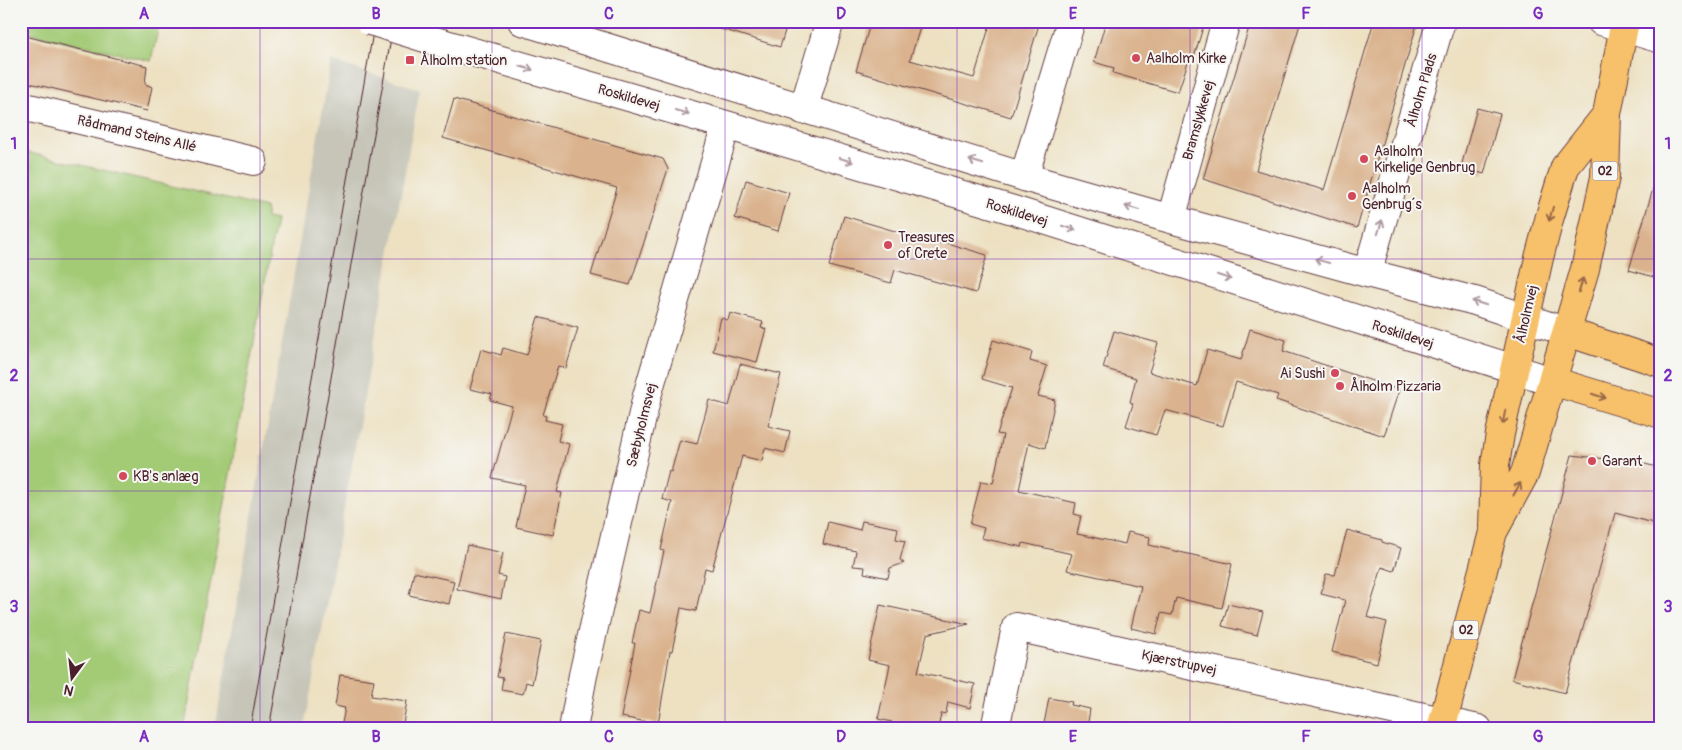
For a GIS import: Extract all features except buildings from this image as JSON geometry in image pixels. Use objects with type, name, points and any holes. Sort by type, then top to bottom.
[{"type":"main road","name":"Ålholmvej","points":[[1493,532],[1526,473],[1585,269],[1605,177],[1607,114],[1617,24]]},
{"type":"main road","name":"Ålholmvej","points":[[1441,725],[1493,532],[1495,465],[1513,370],[1538,258],[1565,167],[1607,114]]},
{"type":"main road","points":[[1567,332],[1661,363]]},
{"type":"main road","name":"Roskildevej","points":[[1552,381],[1661,414]]},
{"type":"street","name":"Roskildevej","points":[[370,21],[428,40],[726,125],[1013,210],[1552,381]]},
{"type":"street","points":[[803,110],[830,21]]},
{"type":"street","points":[[1024,177],[1071,21]]},
{"type":"street","name":"Bramslykkevej","points":[[1171,220],[1226,21]]},
{"type":"street","name":"Ålholm Plads","points":[[1366,273],[1442,21]]},
{"type":"street","points":[[530,22],[803,110],[1024,177],[1171,220],[1475,301],[1567,332]]},
{"type":"street","points":[[1617,24],[1661,39]]},
{"type":"street","name":"Rådmand Steins Allé","points":[[21,106],[253,161]]},
{"type":"street","name":"Sæbyholmsvej","points":[[572,729],[646,396],[726,125]]},
{"type":"street","name":"Kjærstrupvej","points":[[996,729],[1016,627],[1441,725]]},
{"type":"street","points":[[1441,725],[1478,729]]},
{"type":"shaded area","points":[[331,61],[420,89],[304,729],[215,729]]},
{"type":"green space","points":[[21,21],[160,21],[151,61],[21,31]]},
{"type":"green space","name":"KB's anlæg","points":[[21,151],[266,208],[266,218],[276,220],[184,729],[21,729]]},
{"type":"tram line","points":[[250,729],[375,21]]},
{"type":"tram line","points":[[269,729],[394,21]]},
{"type":"place","name":"Aalholm Kirke","points":[[1136,58]]},
{"type":"place","name":"Ålholm station","points":[[410,60]]},
{"type":"place","name":"Aalholm Kirkelige Genbrug","points":[[1364,159]]},
{"type":"place","name":"Aalholm Genbrug´s","points":[[1352,196]]},
{"type":"place","name":"Treasures of Crete","points":[[888,245]]},
{"type":"place","name":"Ai Sushi","points":[[1335,373]]},
{"type":"place","name":"Ålholm Pizzaria","points":[[1340,386]]},
{"type":"place","name":"Garant","points":[[1592,461]]},
{"type":"place","name":"KB's anlæg","points":[[123,476]]}]
